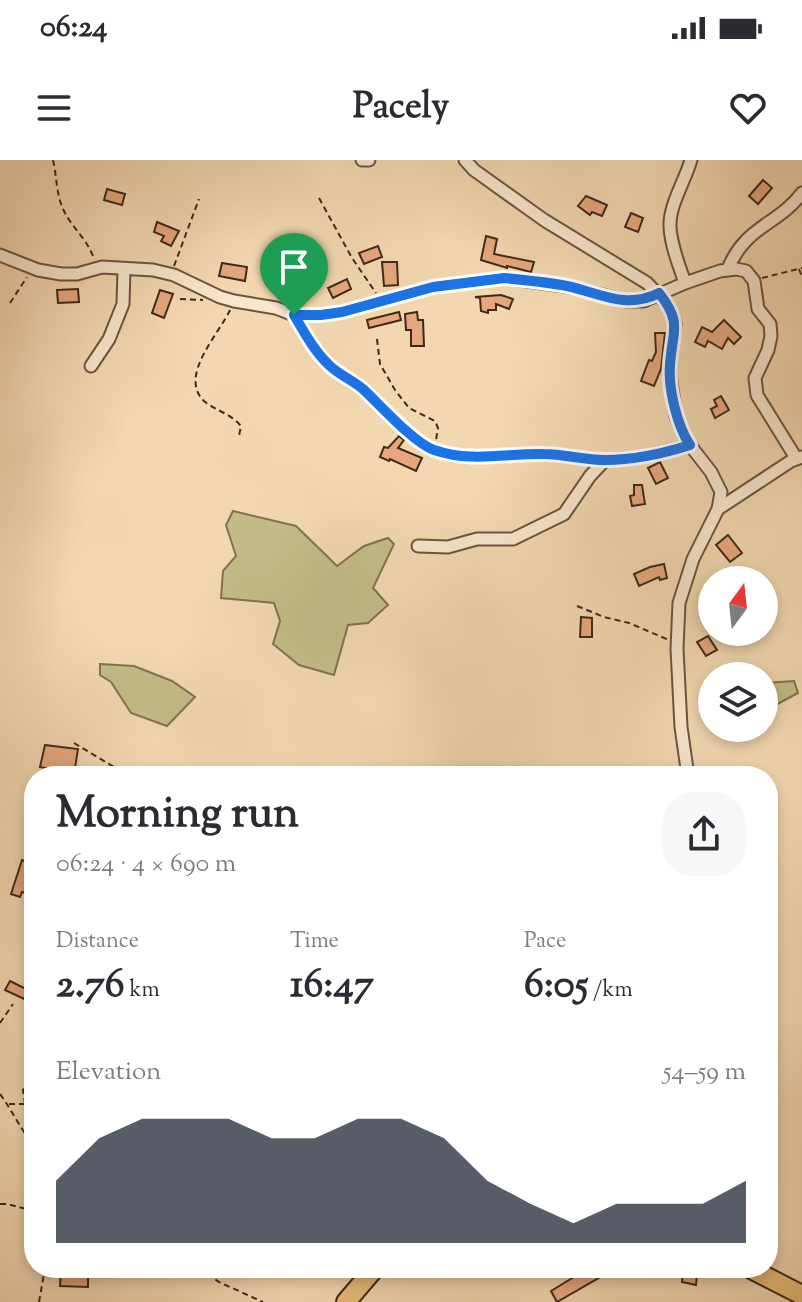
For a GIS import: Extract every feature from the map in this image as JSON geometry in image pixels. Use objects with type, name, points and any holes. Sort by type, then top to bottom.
[{"type":"main road","points":[[346,1302],[366,1278]]},
{"type":"main road","points":[[771,1278],[802,1295]]},
{"type":"street","points":[[362,160],[369,160]]},
{"type":"street","points":[[465,160],[474,170],[544,220],[647,283],[666,303],[675,324],[669,368],[676,416],[690,445],[711,472],[721,492],[718,509],[693,559],[679,603],[677,644],[681,727],[687,766]]},
{"type":"street","points":[[685,283],[669,224],[691,160]]},
{"type":"street","points":[[728,269],[734,254],[745,240],[795,203],[802,193]]},
{"type":"street","points":[[0,255],[38,270],[77,274],[94,269],[153,270],[170,274],[220,297],[276,308],[294,315],[342,312],[433,287],[504,278],[571,287],[626,301],[644,301],[728,269],[746,271],[754,281],[758,309],[770,324],[771,336],[755,378],[755,388],[799,458],[718,509]]},
{"type":"street","points":[[91,366],[109,339],[123,304],[124,269]]},
{"type":"street","points":[[294,315],[311,344],[329,365],[363,389],[381,408],[433,450],[477,457],[542,453],[605,460],[642,457],[690,445]]},
{"type":"street","points":[[418,546],[448,547],[477,539],[513,539],[564,514],[605,460]]},
{"type":"path","points":[[53,160],[60,203],[91,251],[94,269]]},
{"type":"path","points":[[319,198],[352,258],[382,300]]},
{"type":"path","points":[[170,274],[199,199]]},
{"type":"path","points":[[754,281],[800,268],[802,277]]},
{"type":"path","points":[[10,303],[27,278],[38,270]]},
{"type":"path","points":[[234,301],[200,359],[194,381],[199,396],[210,406],[234,417],[241,426],[239,436]]},
{"type":"path","points":[[377,339],[380,364],[395,390],[409,408],[435,421],[438,428],[433,450]]},
{"type":"path","points":[[577,606],[629,623],[677,644]]},
{"type":"path","points":[[74,743],[112,766]]},
{"type":"path","points":[[0,1023],[13,1004]]},
{"type":"path","points":[[0,1094],[24,1133]]},
{"type":"path","points":[[8,1104],[24,1104]]},
{"type":"path","points":[[0,1204],[24,1208]]},
{"type":"path","points":[[39,1302],[43,1278]]},
{"type":"path","points":[[213,1278],[263,1302]]},
{"type":"shaded area","points":[[233,511],[296,526],[337,566],[364,546],[388,538],[394,544],[373,588],[388,605],[368,623],[348,625],[334,675],[299,665],[273,644],[280,621],[274,603],[221,598],[223,571],[236,556],[226,525]]},
{"type":"shaded area","points":[[100,664],[134,666],[172,681],[195,697],[167,726],[131,713],[111,682],[100,675]]},
{"type":"shaded area","points":[[794,681],[798,693],[778,704],[778,682]]},
{"type":"building","points":[[763,180],[772,188],[758,204],[749,196]]},
{"type":"building","points":[[107,189],[125,194],[122,205],[104,200]]},
{"type":"building","points":[[586,196],[607,205],[602,216],[592,212],[590,215],[578,206]]},
{"type":"building","points":[[631,213],[643,218],[638,232],[625,227]]},
{"type":"building","points":[[157,222],[179,231],[171,246],[161,241],[164,236],[154,232]]},
{"type":"building","points":[[486,236],[497,239],[494,254],[534,262],[531,272],[481,260]]},
{"type":"building","points":[[378,246],[382,257],[364,264],[359,253]]},
{"type":"building","points":[[382,262],[397,262],[398,285],[384,286]]},
{"type":"building","points":[[222,263],[247,267],[245,281],[219,276]]},
{"type":"building","points":[[347,279],[351,289],[333,298],[328,288]]},
{"type":"building","points":[[78,289],[79,302],[58,303],[57,290]]},
{"type":"building","points":[[160,290],[173,294],[164,318],[152,313]]},
{"type":"building","points":[[501,295],[513,299],[509,309],[496,304],[496,310],[488,310],[488,313],[481,311],[480,298],[475,297]]},
{"type":"building","points":[[399,312],[401,320],[369,328],[367,320]]},
{"type":"building","points":[[417,312],[418,320],[423,320],[424,346],[411,346],[411,330],[406,330],[405,314]]},
{"type":"building","points":[[724,320],[741,337],[734,344],[728,338],[722,349],[708,341],[705,347],[695,342],[702,327],[712,332]]},
{"type":"building","points":[[655,333],[665,333],[661,369],[654,386],[641,381],[649,360],[652,361],[656,352]]},
{"type":"building","points":[[721,396],[729,410],[715,418],[711,409],[717,406],[714,400]]},
{"type":"building","points":[[399,436],[404,440],[398,448],[422,458],[416,471],[380,457],[384,447],[388,448]]},
{"type":"building","points":[[660,462],[668,478],[656,484],[648,468]]},
{"type":"building","points":[[634,485],[642,485],[645,504],[632,506],[630,496],[634,495]]},
{"type":"building","points":[[728,535],[742,553],[730,562],[716,545]]},
{"type":"building","points":[[664,564],[667,578],[660,580],[659,577],[639,586],[634,574]]},
{"type":"building","points":[[581,617],[592,618],[592,637],[580,637]]},
{"type":"building","points":[[700,646],[714,646],[717,650],[706,656]]},
{"type":"building","points":[[45,745],[78,749],[75,766],[40,766]]},
{"type":"building","points":[[22,860],[24,892],[20,897],[11,894]]},
{"type":"building","points":[[10,981],[24,988],[24,999],[5,990]]},
{"type":"building","points":[[60,1278],[88,1278],[88,1287],[60,1286]]},
{"type":"building","points":[[572,1278],[599,1278],[557,1302],[551,1291]]},
{"type":"building","points":[[682,1278],[697,1278],[696,1285],[682,1282]]},
{"type":"route","points":[[504,278],[540,281],[626,301],[644,301],[659,293],[675,324],[669,368],[676,416],[690,445],[642,457],[605,460],[542,453],[467,456],[433,450],[381,408],[363,389],[329,365],[311,344],[294,315],[342,312],[433,287],[504,278]]}]
